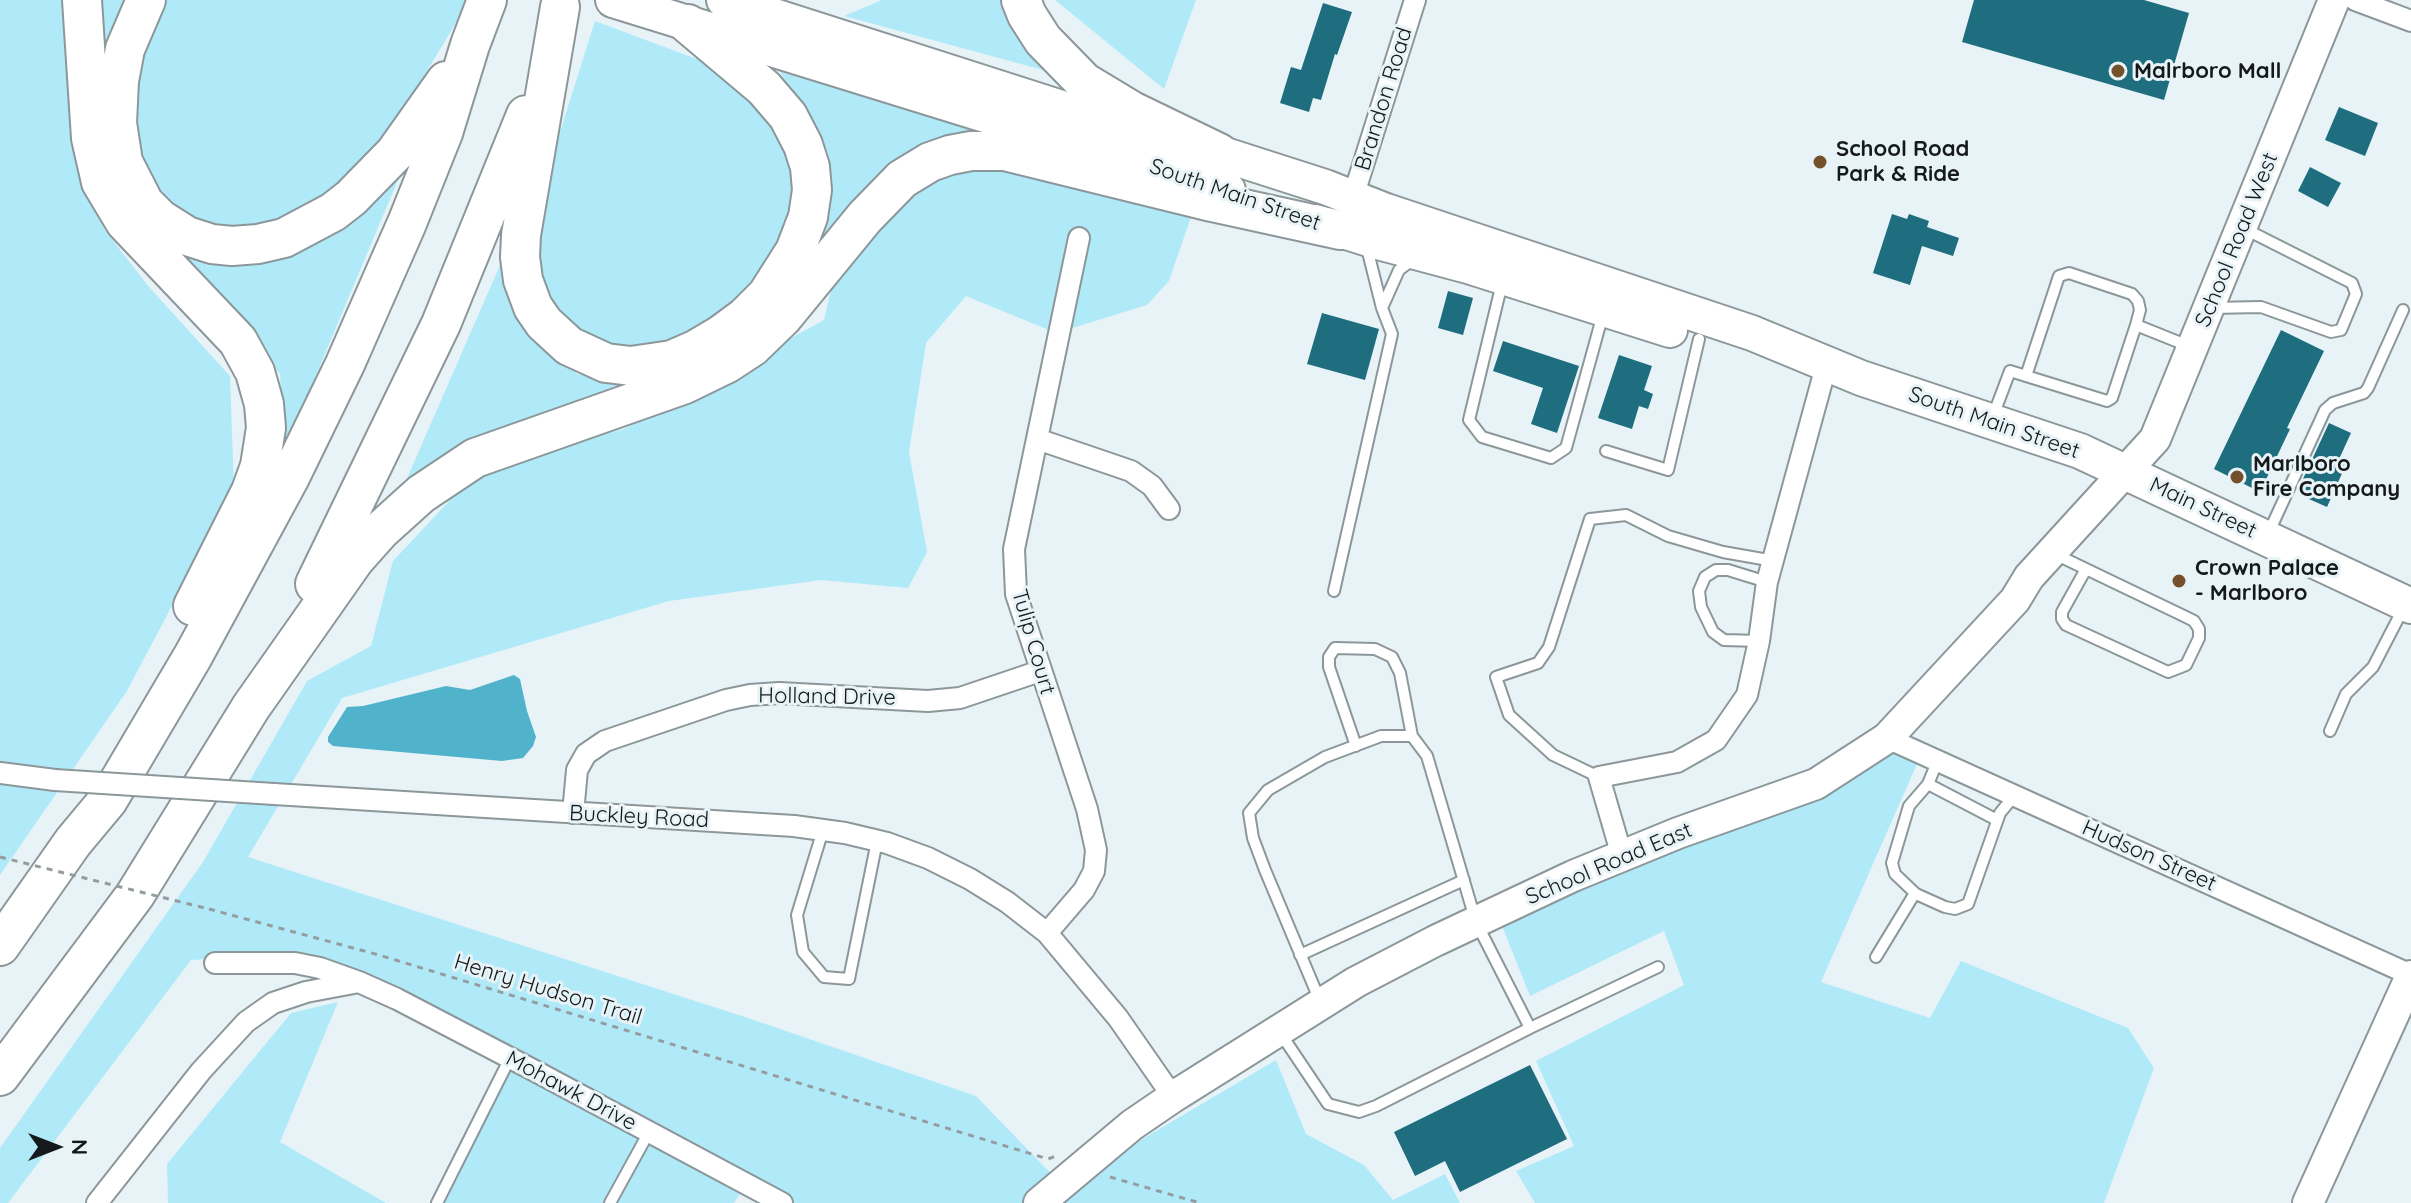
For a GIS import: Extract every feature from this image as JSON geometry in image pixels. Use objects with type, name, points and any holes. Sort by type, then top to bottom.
[{"type":"highway","points":[[73,842],[87,799],[182,628],[251,491],[263,454],[266,428],[260,386],[238,341],[125,222],[101,182],[91,138],[82,0]]},
{"type":"highway","points":[[146,0],[125,49],[119,81],[117,123],[123,162],[144,203],[160,219],[187,236],[212,244],[258,244],[284,238],[333,212],[360,190],[395,153],[470,45]]},
{"type":"highway","points":[[0,946],[73,842],[108,800],[178,682],[297,463],[407,223],[443,133],[487,0]]},
{"type":"highway","points":[[1021,0],[1043,40],[1084,82],[1132,111],[1219,153]]},
{"type":"highway","points":[[251,707],[341,534],[441,324],[534,94],[562,4]]},
{"type":"highway","points":[[562,4],[521,235],[523,280],[533,307],[557,337],[587,356],[618,365],[652,365],[672,360],[695,350],[745,317],[767,295],[783,272],[808,217],[812,190],[810,167],[788,116],[764,88],[688,24]]},
{"type":"highway","points":[[0,1076],[135,895],[251,707],[355,559],[380,531],[421,494],[454,470],[487,453],[685,384],[752,347],[783,317],[886,193],[902,179],[930,162],[971,151],[1005,151],[1212,202],[1353,222]]},
{"type":"main road","name":"South Main Street","points":[[613,0],[1215,185],[1353,222],[1386,211],[1752,333],[1861,378],[2080,451],[2126,471]]},
{"type":"main road","name":"South Main Street","points":[[724,0],[1124,128],[1219,153],[1421,254],[1744,353],[1861,378]]},
{"type":"main road","name":"Main Street","points":[[2126,471],[2408,604]]},
{"type":"street","name":"Brandon Road","points":[[1353,222],[1415,0]]},
{"type":"street","name":"School Road West","points":[[2126,471],[2155,439],[2334,0]]},
{"type":"street","points":[[2355,0],[2411,21]]},
{"type":"street","name":"Tulip Court","points":[[1047,933],[1084,890],[1094,871],[1096,850],[1087,809],[1016,594],[1014,549],[1079,238]]},
{"type":"street","points":[[1622,856],[1599,777],[1677,762],[1716,740],[1747,695],[1759,641],[1767,582],[1825,370]]},
{"type":"street","points":[[1037,439],[1131,471],[1152,486],[1169,509]]},
{"type":"street","name":"School Road East","points":[[1039,1203],[1132,1125],[1321,1003],[1476,922],[1622,856],[1816,784],[1887,738],[2015,600],[2029,577],[2126,471]]},
{"type":"street","name":"Holland Drive","points":[[573,813],[577,770],[586,754],[605,741],[726,700],[779,693],[928,701],[960,698],[1040,671]]},
{"type":"street","name":"Hudson Street","points":[[1887,738],[2411,976]]},
{"type":"street","name":"Buckley Road","points":[[0,773],[55,780],[794,826],[877,841],[928,858],[970,879],[1007,902],[1047,933],[1118,1018],[1173,1097]]},
{"type":"street","name":"Mohawk Drive","points":[[215,963],[295,963],[359,982],[510,1058],[782,1203]]},
{"type":"street","points":[[2308,1203],[2411,976]]},
{"type":"street","points":[[97,1203],[201,1071],[246,1022],[273,1003],[306,992],[359,982]]},
{"type":"lane","points":[[1334,591],[1392,334],[1353,222]]},
{"type":"lane","points":[[2209,308],[2261,307],[2331,332],[2341,330],[2356,294],[2352,283],[2241,228]]},
{"type":"lane","points":[[1382,308],[1399,270],[1421,254]]},
{"type":"lane","points":[[1990,421],[2010,371],[2026,376],[2107,401],[2112,398],[2136,325],[2140,310],[2138,301],[2132,294],[2069,273],[2059,276],[2026,376]]},
{"type":"lane","points":[[1503,277],[1469,420],[1482,437],[1551,458],[1566,448],[1604,309]]},
{"type":"lane","points":[[2267,538],[2325,410],[2343,397],[2364,393],[2368,388],[2403,310]]},
{"type":"lane","points":[[2136,325],[2193,348]]},
{"type":"lane","points":[[1606,451],[1668,470],[1699,339]]},
{"type":"lane","points":[[1599,777],[1553,755],[1509,715],[1496,677],[1538,663],[1549,647],[1590,519],[1626,515],[1668,536],[1723,552],[1774,561]]},
{"type":"lane","points":[[2051,553],[2086,569],[2194,621],[2199,629],[2199,638],[2186,665],[2168,672],[2066,625],[2062,612],[2086,569]]},
{"type":"lane","points":[[1759,641],[1724,640],[1713,632],[1701,607],[1699,591],[1705,577],[1716,570],[1728,570],[1767,582]]},
{"type":"lane","points":[[2330,731],[2346,694],[2373,667],[2408,604]]},
{"type":"lane","points":[[1356,746],[1329,667],[1329,657],[1335,648],[1375,649],[1392,657],[1400,673],[1412,736],[1427,756],[1476,922],[1530,1028]]},
{"type":"lane","points":[[1321,1003],[1253,838],[1249,813],[1268,790],[1325,757],[1381,736],[1412,736]]},
{"type":"lane","points":[[1938,760],[1928,784],[1909,806],[1892,863],[1895,874],[1915,893],[1945,907],[1955,909],[1968,904],[2000,813],[2015,795]]},
{"type":"lane","points":[[1928,784],[1997,820]]},
{"type":"lane","points":[[823,830],[797,915],[803,952],[824,977],[849,979],[877,841]]},
{"type":"lane","points":[[1300,955],[1464,880]]},
{"type":"lane","points":[[1876,957],[1915,893]]},
{"type":"lane","points":[[1279,1029],[1328,1104],[1359,1112],[1658,967]]},
{"type":"lane","points":[[437,1203],[510,1058]]},
{"type":"lane","points":[[610,1203],[649,1132]]},
{"type":"path","name":"Henry Hudson Trail","points":[[0,857],[379,955],[1048,1159],[1062,1154]]},
{"type":"path","points":[[1099,1173],[1200,1203]]},
{"type":"shaded area","points":[[0,0],[65,0],[73,122],[104,229],[149,287],[230,376],[234,488],[127,691],[0,875]]},
{"type":"shaded area","points":[[97,0],[127,0],[100,71]]},
{"type":"shaded area","points":[[166,0],[470,0],[377,153],[303,223],[217,228],[173,211],[140,164],[136,84],[158,9]]},
{"type":"shaded area","points":[[882,0],[1011,0],[1054,73],[844,16]]},
{"type":"shaded area","points":[[1055,0],[1196,0],[1164,89]]},
{"type":"shaded area","points":[[595,21],[710,64],[771,121],[798,175],[787,250],[717,324],[658,350],[604,347],[559,313],[537,263],[536,208]]},
{"type":"shaded area","points":[[780,72],[1000,130],[889,172],[818,244],[828,153]]},
{"type":"shaded area","points":[[973,161],[1192,214],[1169,281],[1147,305],[1056,333],[966,296],[926,343],[909,452],[927,552],[908,588],[821,580],[669,601],[342,698],[248,857],[748,1018],[976,1096],[1063,1186],[1276,1060],[1306,1134],[1364,1165],[1393,1200],[1445,1174],[1460,1203],[794,1203],[749,1180],[734,1203],[437,1203],[513,1062],[309,953],[191,960],[8,1203],[0,1203],[0,1148],[203,862],[307,681],[371,646],[393,561],[482,466],[624,429],[824,320],[836,268],[920,184]]},
{"type":"shaded area","points":[[403,168],[285,449],[280,374],[214,291],[156,236],[238,264],[333,236]]},
{"type":"shaded area","points":[[511,240],[528,324],[577,374],[657,381],[401,492]]},
{"type":"shaded area","points":[[514,675],[520,679],[536,737],[523,758],[502,761],[333,746],[328,742],[347,707],[446,686],[470,690]]},
{"type":"shaded area","points":[[1893,733],[1921,755],[1821,982],[1930,1018],[1961,961],[2128,1028],[2154,1068],[2104,1203],[1535,1203],[1516,1171],[1574,1146],[1536,1061],[1684,985],[1664,931],[1530,996],[1502,926]]},
{"type":"shaded area","points":[[338,1002],[280,1142],[386,1203],[168,1203],[167,1164],[291,1013]]},
{"type":"building","name":"Malrboro Mall","points":[[1974,0],[2144,0],[2189,13],[2164,100],[1962,42]]},
{"type":"building","points":[[1323,3],[1352,12],[1321,100],[1313,98],[1309,112],[1280,103],[1291,67],[1301,70]]},
{"type":"building","points":[[2339,107],[2378,123],[2365,156],[2325,140]]},
{"type":"building","points":[[2310,167],[2341,183],[2328,207],[2298,191]]},
{"type":"building","points":[[1892,214],[1907,219],[1909,214],[1929,221],[1927,227],[1959,238],[1953,256],[1922,246],[1910,285],[1873,273]]},
{"type":"building","points":[[1448,291],[1473,298],[1463,335],[1438,328]]},
{"type":"building","points":[[1322,313],[1379,329],[1365,380],[1307,364]]},
{"type":"building","points":[[2281,330],[2324,351],[2260,492],[2214,469]]},
{"type":"building","points":[[1503,341],[1579,366],[1557,433],[1531,424],[1543,388],[1493,371]]},
{"type":"building","points":[[1619,355],[1652,366],[1644,390],[1653,394],[1648,409],[1639,406],[1632,429],[1598,418]]},
{"type":"building","points":[[2329,423],[2351,433],[2340,457],[2348,460],[2327,507],[2302,496],[2308,482],[2303,479]]},
{"type":"building","points":[[1530,1065],[1567,1139],[1460,1192],[1445,1161],[1415,1176],[1394,1132]]},
{"type":"place","name":"Malrboro Mall","points":[[2118,71]]},
{"type":"place","name":"School Road Park & Ride","points":[[1820,162]]},
{"type":"place","name":"Marlboro Fire Company","points":[[2237,477]]},
{"type":"place","name":"Crown Palace - Marlboro","points":[[2179,581]]}]
